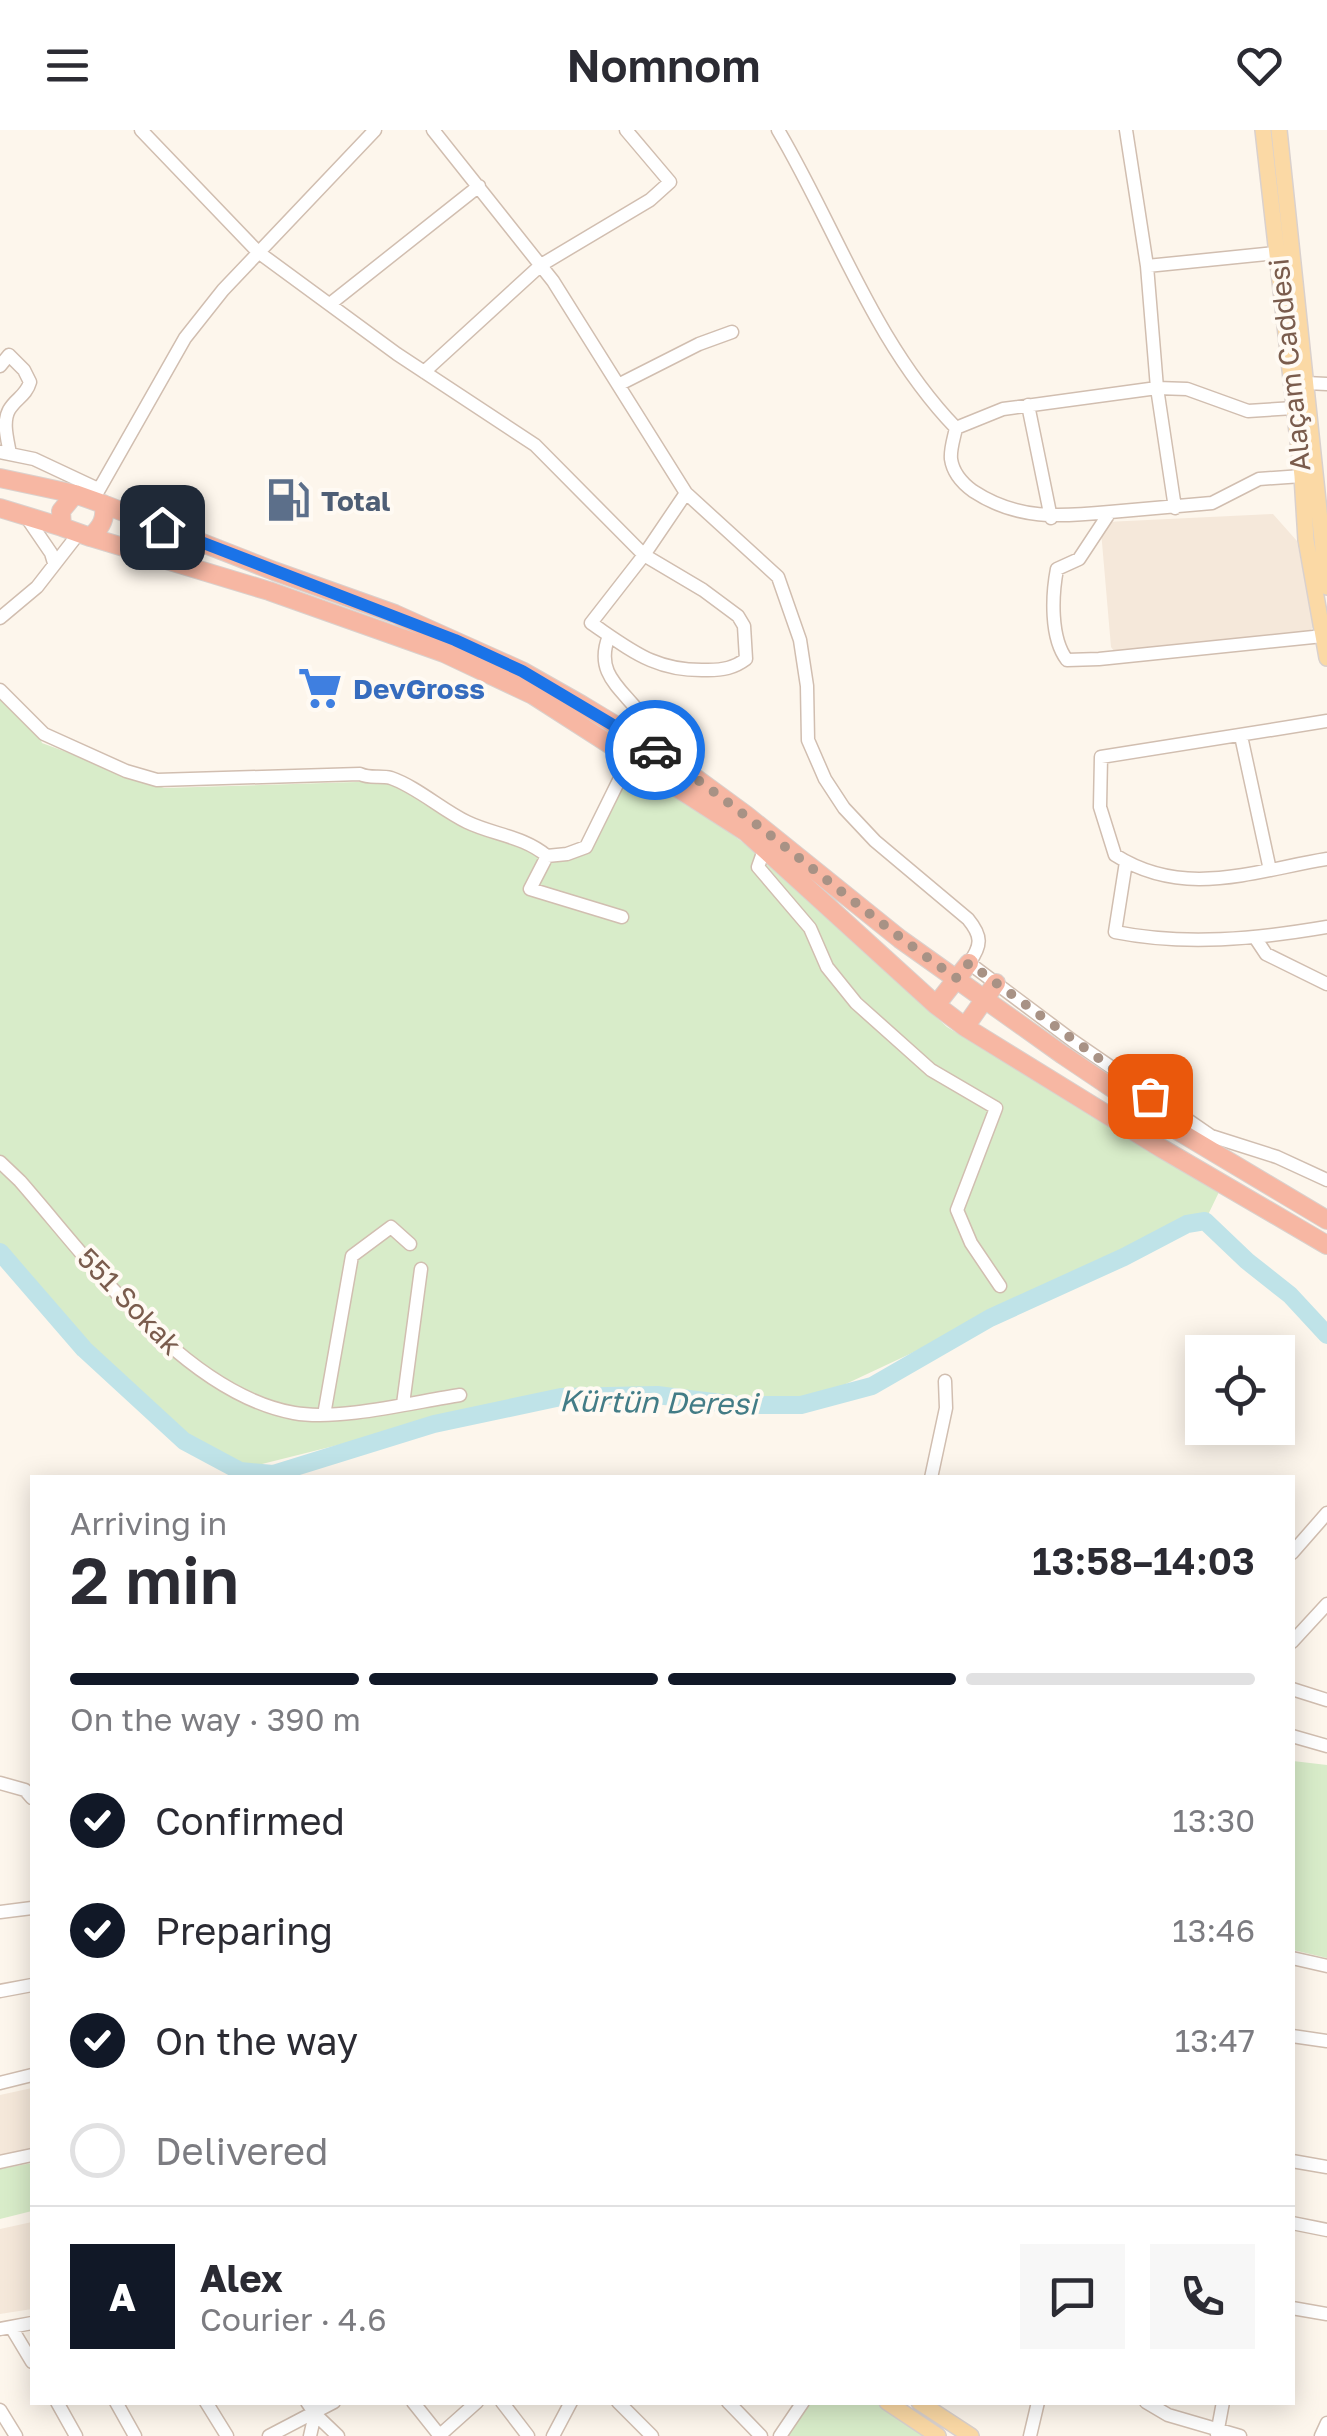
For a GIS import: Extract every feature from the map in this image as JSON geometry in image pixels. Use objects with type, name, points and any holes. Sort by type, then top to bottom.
[{"type":"highway","points":[[0,478],[92,497],[455,640],[522,671],[660,752],[746,815],[900,939],[956,978],[990,991],[1158,1119],[1327,1220]]},
{"type":"highway","points":[[77,532],[62,510],[92,497]]},
{"type":"highway","points":[[77,532],[104,518],[92,497]]},
{"type":"highway","points":[[0,508],[269,591],[444,653],[533,696],[631,756],[766,848],[936,1005],[966,1027],[1160,1148],[1327,1245]]},
{"type":"highway","points":[[936,1005],[969,963]]},
{"type":"highway","points":[[966,1027],[990,991]]},
{"type":"main road","name":"Alaçam Caddesi","points":[[1263,130],[1306,540],[1327,658]]},
{"type":"main road","name":"Alaçam Caddesi","points":[[1278,130],[1324,508],[1327,586]]},
{"type":"main road","points":[[892,2405],[938,2436]]},
{"type":"main road","points":[[924,2405],[971,2436]]},
{"type":"street","points":[[141,130],[258,252],[424,372],[536,445],[644,555],[738,616],[744,626],[746,659],[725,670],[674,670],[655,665],[591,623],[644,555],[686,493]]},
{"type":"street","points":[[0,366],[9,354],[30,382],[26,394],[10,410],[5,453],[34,459],[92,497],[185,338],[258,252],[375,130]]},
{"type":"street","points":[[433,130],[541,265],[686,493],[778,577],[800,640],[807,686],[808,740],[825,780],[874,841],[980,933],[980,942],[969,963],[990,991],[1073,1041],[1211,1136],[1276,1157],[1327,1180]]},
{"type":"street","points":[[424,372],[541,265],[650,200],[670,182],[626,130]]},
{"type":"street","points":[[778,130],[881,330],[933,404],[956,428]]},
{"type":"street","points":[[1126,130],[1174,508]]},
{"type":"street","points":[[330,304],[479,186]]},
{"type":"street","points":[[1146,266],[1276,253]]},
{"type":"street","points":[[620,384],[699,344],[732,332]]},
{"type":"street","points":[[1306,383],[1327,384]]},
{"type":"street","points":[[956,428],[1003,408],[1157,388],[1187,389],[1248,412],[1294,408]]},
{"type":"street","points":[[1028,405],[1051,518]]},
{"type":"street","points":[[956,428],[952,462],[956,474],[986,499],[1018,514],[1051,518],[1212,503],[1259,480],[1302,476]]},
{"type":"street","points":[[1110,512],[1079,558],[1057,569],[1053,588],[1057,634],[1059,649],[1066,660],[1322,636]]},
{"type":"street","points":[[26,516],[54,563]]},
{"type":"street","points":[[0,618],[37,587],[77,532]]},
{"type":"street","points":[[610,636],[604,650],[606,672],[646,721],[660,752]]},
{"type":"street","points":[[0,690],[44,734],[126,771],[169,782],[360,774],[366,778],[390,778],[471,824],[507,834],[547,856],[586,847],[631,756]]},
{"type":"street","points":[[1327,722],[1101,757],[1100,807],[1115,854],[1175,880],[1270,870],[1327,859]]},
{"type":"street","points":[[1241,736],[1270,870]]},
{"type":"street","points":[[766,848],[758,867],[810,928],[827,967],[856,1003],[932,1070],[996,1108],[958,1210],[971,1243],[1000,1286]]},
{"type":"street","points":[[547,856],[530,889],[622,917]]},
{"type":"street","points":[[1126,862],[1114,932],[1199,940],[1256,939],[1327,927]]},
{"type":"street","points":[[1256,939],[1266,954],[1327,984]]},
{"type":"street","name":"551 Sokak","points":[[0,1162],[139,1316],[196,1368],[253,1400],[294,1413],[324,1415],[460,1395]]},
{"type":"street","points":[[324,1415],[352,1256],[391,1227],[410,1244]]},
{"type":"street","points":[[403,1404],[421,1269]]},
{"type":"street","points":[[931,1475],[946,1408],[944,1382]]},
{"type":"street","points":[[1295,1549],[1327,1513]]},
{"type":"street","points":[[1295,1639],[1327,1604]]},
{"type":"street","points":[[1295,1690],[1327,1700]]},
{"type":"street","points":[[1295,1737],[1327,1746]]},
{"type":"street","points":[[0,1783],[25,1790],[30,1796]]},
{"type":"street","points":[[0,1912],[30,1908]]},
{"type":"street","points":[[1298,1960],[1327,1953]]},
{"type":"street","points":[[1298,1960],[1327,1966]]},
{"type":"street","points":[[0,1991],[30,1985]]},
{"type":"street","points":[[1295,2036],[1327,2041]]},
{"type":"street","points":[[0,2082],[30,2075]]},
{"type":"street","points":[[0,2162],[30,2156]]},
{"type":"street","points":[[1295,2162],[1327,2167]]},
{"type":"street","points":[[1295,2223],[1326,2227]]},
{"type":"street","points":[[1295,2309],[1327,2314]]},
{"type":"street","points":[[6,2328],[30,2359]]},
{"type":"street","points":[[58,2405],[76,2436]]},
{"type":"street","points":[[118,2405],[136,2436]]},
{"type":"street","points":[[208,2405],[227,2436]]},
{"type":"street","points":[[415,2405],[440,2436],[474,2405]]},
{"type":"street","points":[[504,2405],[528,2436]]},
{"type":"street","points":[[553,2436],[569,2405]]},
{"type":"street","points":[[621,2405],[651,2435]]},
{"type":"street","points":[[731,2405],[759,2435]]},
{"type":"street","points":[[780,2436],[802,2405]]},
{"type":"street","points":[[1030,2436],[1037,2405]]},
{"type":"street","points":[[1218,2432],[1222,2405]]},
{"type":"street","points":[[269,2436],[311,2408]]},
{"type":"street","points":[[310,2436],[311,2408]]},
{"type":"street","points":[[311,2408],[338,2436]]},
{"type":"street","points":[[1169,2409],[1218,2432],[1240,2436]]},
{"type":"street","points":[[0,2410],[16,2436]]},
{"type":"street","points":[[1321,2436],[1327,2423]]},
{"type":"shaded area","points":[[1273,514],[1297,541],[1314,626],[1309,632],[1114,651],[1101,531],[1106,522]]},
{"type":"shaded area","points":[[30,2088],[30,2152],[0,2160],[0,2095]]},
{"type":"shaded area","points":[[30,2222],[30,2309],[0,2314],[0,2229]]},
{"type":"green space","points":[[0,685],[27,710],[42,743],[164,788],[388,781],[557,859],[588,850],[635,762],[765,859],[947,1027],[1219,1192],[1205,1221],[1187,1224],[801,1405],[657,1395],[561,1397],[482,1409],[246,1468],[184,1441],[0,1252]]},
{"type":"green space","points":[[1295,1761],[1327,1765],[1327,1958],[1295,1950]]},
{"type":"green space","points":[[30,2163],[30,2212],[0,2219],[0,2169]]},
{"type":"green space","points":[[801,2405],[884,2405],[926,2436],[780,2436]]},
{"type":"waterway","name":"Kürtün Deresi","points":[[0,1252],[84,1349],[184,1441],[240,1471],[273,1474],[434,1424],[561,1397],[657,1395],[737,1405],[801,1405],[872,1386],[990,1318],[1187,1224],[1205,1221],[1290,1295],[1327,1335]]},
{"type":"way so far","points":[[655,750],[746,815],[900,939],[956,978],[969,963],[1150,1096]]},
{"type":"place","name":"Total","points":[[288,500]]},
{"type":"place","name":"DevGross","points":[[320,688]]},
{"type":"route","points":[[162,527],[455,640],[522,671],[655,750]]}]
